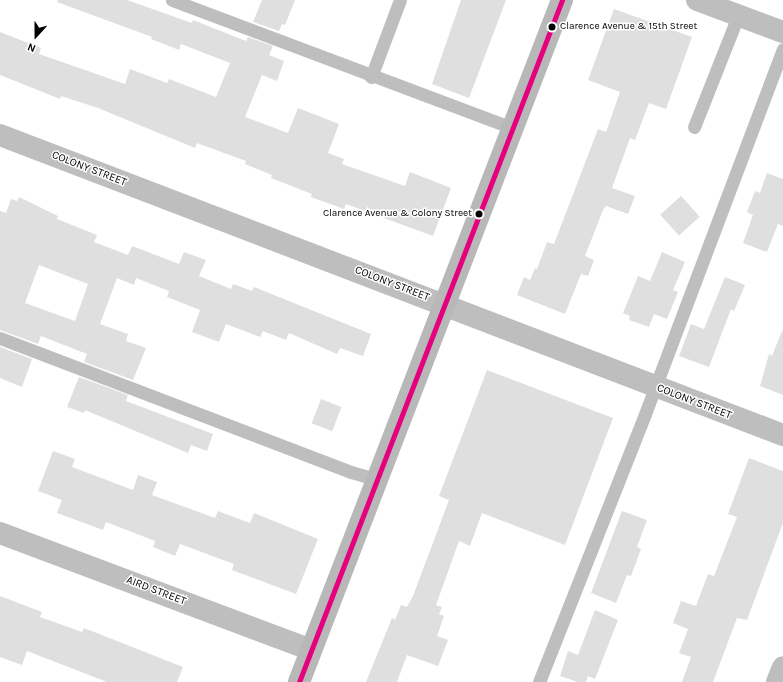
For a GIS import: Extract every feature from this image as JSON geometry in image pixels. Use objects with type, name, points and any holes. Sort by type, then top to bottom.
[{"type":"main road","points":[[299,682],[562,0]]},
{"type":"street","points":[[697,0],[783,32]]},
{"type":"street","name":"COLONY STREET","points":[[0,135],[444,304],[783,436]]},
{"type":"street","name":"AIRD STREET","points":[[0,533],[311,650]]},
{"type":"street","points":[[777,682],[783,667]]},
{"type":"lane","points":[[172,0],[370,77],[513,128]]},
{"type":"lane","points":[[370,77],[400,0]]},
{"type":"lane","points":[[694,127],[738,16]]},
{"type":"lane","points":[[540,682],[655,387],[783,49]]},
{"type":"lane","points":[[0,338],[344,469],[376,479]]},
{"type":"building","points":[[58,0],[127,0],[192,23],[193,20],[246,41],[248,37],[273,46],[269,55],[284,61],[277,81],[262,75],[245,117],[288,133],[298,108],[339,124],[328,153],[344,159],[342,164],[405,186],[410,172],[451,188],[433,236],[346,204],[344,209],[311,197],[312,194],[271,178],[272,175],[245,164],[246,161],[197,143],[195,148],[98,108],[61,96],[60,99],[0,75],[0,32],[41,48],[39,54],[125,84],[130,69],[167,83],[169,79],[216,97],[230,63],[181,44],[179,50],[151,39],[152,37],[57,2]]},
{"type":"building","points":[[262,0],[295,0],[285,25],[282,24],[279,31],[253,22]]},
{"type":"building","points":[[461,0],[506,0],[469,98],[432,84]]},
{"type":"building","points":[[614,9],[692,37],[666,109],[649,103],[635,140],[630,138],[612,188],[635,196],[628,214],[606,206],[603,210],[585,256],[594,260],[588,276],[581,274],[565,314],[517,295],[524,277],[530,280],[535,268],[537,269],[547,242],[554,244],[598,129],[606,132],[620,92],[588,80]]},
{"type":"building","points":[[767,173],[783,179],[783,226],[778,224],[767,252],[743,243],[753,215],[747,212],[755,191],[760,193]]},
{"type":"building","points":[[681,196],[700,217],[679,236],[660,215]]},
{"type":"building","points":[[19,197],[58,216],[57,219],[97,235],[94,242],[128,255],[132,246],[179,264],[184,252],[206,260],[199,276],[231,289],[233,284],[252,291],[254,287],[371,334],[363,356],[340,348],[337,354],[289,333],[286,340],[263,331],[260,337],[226,324],[219,342],[192,332],[200,310],[167,297],[169,291],[136,278],[134,285],[117,278],[100,324],[128,334],[126,341],[146,348],[133,380],[84,362],[87,354],[41,336],[38,344],[0,330],[0,211],[6,213],[11,199],[17,201]],"holes":[[[39,265],[88,284],[75,321],[25,303]]]},
{"type":"building","points":[[662,252],[685,262],[673,290],[678,292],[667,319],[654,314],[649,327],[629,320],[630,316],[623,313],[638,276],[650,281]]},
{"type":"building","points":[[725,277],[745,285],[734,311],[731,309],[709,367],[679,356],[691,324],[704,329]]},
{"type":"building","points":[[782,331],[783,395],[760,386],[769,354],[772,356]]},
{"type":"building","points":[[0,347],[32,359],[22,387],[0,378]]},
{"type":"building","points":[[487,370],[613,418],[565,545],[482,513],[470,546],[459,541],[436,605],[442,607],[439,614],[444,616],[437,636],[448,640],[438,666],[407,655],[397,682],[366,682],[392,618],[395,620],[401,605],[407,607],[413,596],[449,500],[439,496]]},
{"type":"building","points":[[79,377],[128,395],[126,401],[213,434],[207,451],[191,445],[188,453],[85,410],[84,413],[67,407]]},
{"type":"building","points":[[321,399],[342,407],[332,431],[312,423]]},
{"type":"building","points":[[53,451],[75,459],[72,467],[133,490],[138,475],[157,482],[152,495],[215,518],[218,511],[250,523],[254,513],[318,539],[296,594],[232,570],[234,564],[180,544],[175,556],[153,547],[155,541],[106,522],[103,530],[57,513],[62,500],[38,491]]},
{"type":"building","points":[[749,458],[783,471],[783,523],[747,620],[737,618],[713,682],[682,682],[691,657],[679,653],[688,629],[673,623],[681,601],[696,606],[708,574],[714,576],[737,517],[728,514]]},
{"type":"building","points":[[622,511],[647,520],[637,547],[641,549],[631,576],[627,575],[616,603],[591,593]]},
{"type":"building","points":[[0,596],[42,612],[40,617],[82,632],[84,628],[183,667],[177,682],[107,682],[27,651],[22,665],[0,657]]},
{"type":"building","points":[[595,610],[618,620],[595,679],[588,676],[586,682],[578,682],[560,676],[568,651],[578,655]]},
{"type":"transit line","points":[[299,682],[562,0]]},
{"type":"place","name":"Clarence Avenue & 15th Street","points":[[552,27]]},
{"type":"place","name":"Clarence Avenue & Colony Street","points":[[479,214]]}]
